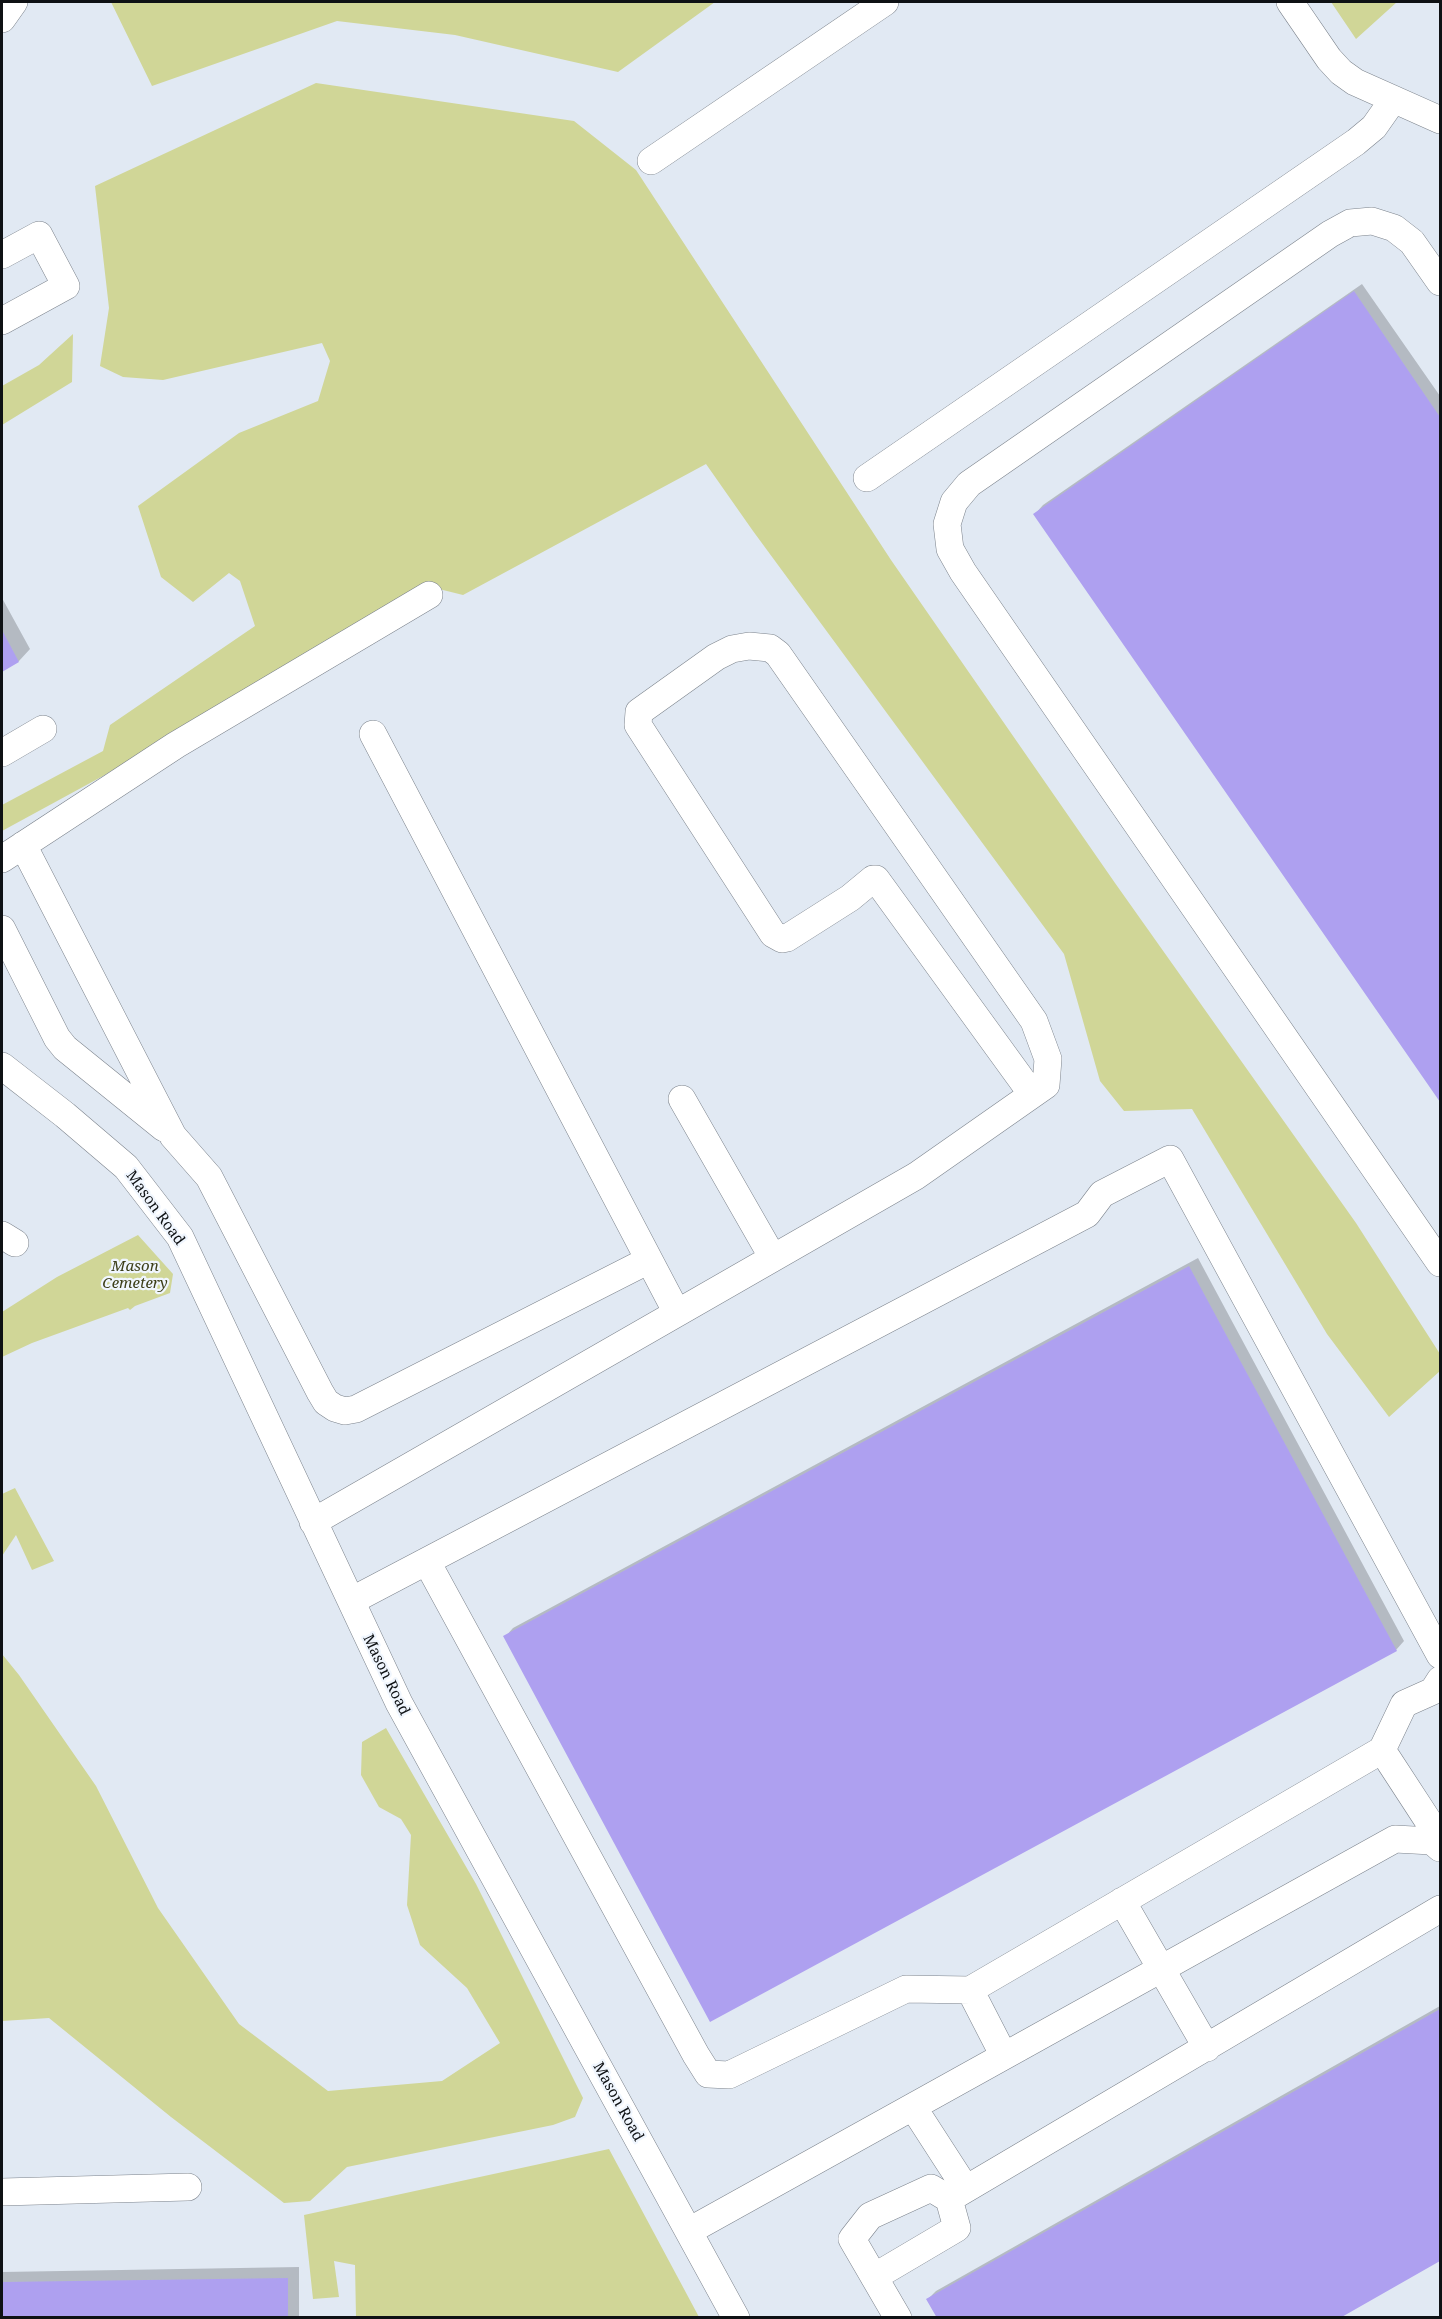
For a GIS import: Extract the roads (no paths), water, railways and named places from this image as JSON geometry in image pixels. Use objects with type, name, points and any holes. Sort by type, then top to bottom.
[{"type":"street","points":[[2,19],[14,2]]},
{"type":"street","points":[[651,161],[885,2]]},
{"type":"street","points":[[1290,2],[1329,59],[1341,72],[1355,82],[1440,120]]},
{"type":"street","points":[[867,478],[1356,142],[1374,127],[1393,100]]},
{"type":"street","points":[[1440,282],[1413,242],[1394,228],[1372,221],[1350,223],[1320,241],[969,484],[954,502],[946,524],[950,549],[963,572],[1440,1263]]},
{"type":"street","points":[[2,255],[39,235],[66,286],[2,321]]},
{"type":"street","points":[[173,1136],[12,852],[176,745],[429,596]]},
{"type":"street","points":[[314,1522],[916,1176],[1046,1085],[1048,1059],[1034,1021],[778,654],[763,646],[749,646],[732,649],[716,657],[639,712],[638,725],[773,934],[782,939],[794,934],[876,879],[1032,1094]]},
{"type":"street","points":[[2,753],[43,729]]},
{"type":"street","points":[[373,734],[677,1313]]},
{"type":"street","points":[[2,929],[57,1038],[65,1048],[173,1136],[208,1177],[320,1392],[326,1402],[334,1408],[345,1411],[356,1409],[649,1260]]},
{"type":"street","name":"Mason Road","points":[[2,1066],[126,1167],[180,1237],[399,1703],[736,2318]]},
{"type":"street","points":[[682,1100],[773,1258]]},
{"type":"street","points":[[351,1601],[1087,1214],[1102,1194],[1170,1159],[1440,1655]]},
{"type":"street","points":[[427,1562],[708,2074],[729,2075],[906,1989],[970,1990],[1382,1750],[1404,1704],[1438,1692]]},
{"type":"street","points":[[1382,1750],[1440,1839]]},
{"type":"street","points":[[689,2231],[1395,1839],[1432,1841],[1440,1848]]},
{"type":"street","points":[[1122,1901],[1207,2048]]},
{"type":"street","points":[[898,2318],[852,2239],[870,2216],[931,2188],[958,2194],[1440,1909]]},
{"type":"street","points":[[970,1990],[1004,2056]]},
{"type":"street","points":[[874,2277],[957,2228],[958,2194],[913,2107]]},
{"type":"street","points":[[2,2192],[188,2187]]},
{"type":"park label","name":"Mason Cemetery","points":[[135,1276]]}]
